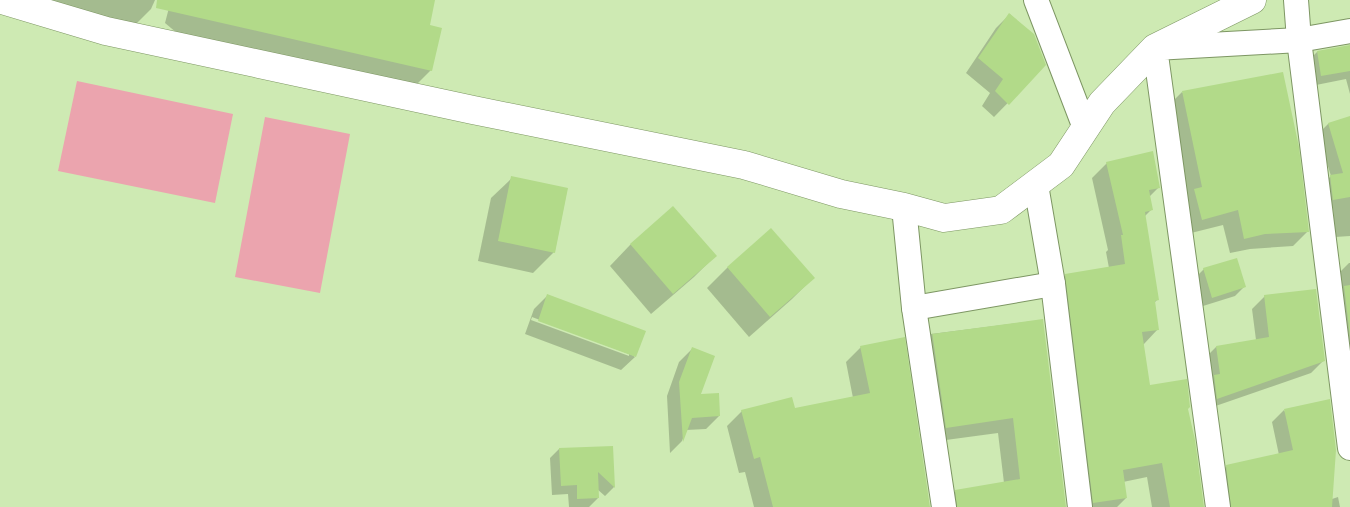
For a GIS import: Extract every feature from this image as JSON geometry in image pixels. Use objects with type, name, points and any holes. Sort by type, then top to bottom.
[{"type":"street","points":[[2,0],[106,31],[463,108],[744,165],[841,194],[904,207],[944,218],[1002,210],[1061,165],[1102,103],[1155,48],[1252,0]]},
{"type":"street","points":[[1036,0],[1085,128]]},
{"type":"street","points":[[1296,0],[1299,40],[1350,448]]},
{"type":"street","points":[[1155,48],[1299,40],[1350,32]]},
{"type":"street","points":[[1155,48],[1218,507]]},
{"type":"street","points":[[1036,185],[1053,284],[1080,507]]},
{"type":"street","points":[[904,207],[914,308],[944,507]]},
{"type":"street","points":[[914,308],[1053,284]]},
{"type":"shaded area","points":[[77,81],[233,114],[215,203],[58,171]]},
{"type":"shaded area","points":[[265,117],[350,134],[320,293],[235,277]]},
{"type":"building","points":[[157,0],[435,0],[430,25],[442,28],[432,71],[156,8]]},
{"type":"building","points":[[1009,13],[1034,34],[1046,65],[1009,105],[995,91],[1003,79],[978,58]]},
{"type":"building","points":[[1350,45],[1350,71],[1321,76],[1317,51]]},
{"type":"building","points":[[1283,72],[1299,147],[1309,232],[1265,234],[1244,239],[1238,210],[1202,220],[1194,189],[1202,187],[1182,91]]},
{"type":"building","points":[[1350,116],[1350,197],[1333,200],[1330,175],[1343,173],[1328,123]]},
{"type":"building","points":[[1153,151],[1160,188],[1149,190],[1153,210],[1145,212],[1159,300],[1155,301],[1159,330],[1142,332],[1150,385],[1187,379],[1190,407],[1188,409],[1195,440],[1204,507],[1170,507],[1162,463],[1123,470],[1127,498],[1093,503],[1065,274],[1125,264],[1121,235],[1123,235],[1106,162]]},
{"type":"building","points":[[511,176],[568,188],[555,253],[498,241]]},
{"type":"building","points":[[673,206],[717,256],[673,294],[630,244]]},
{"type":"building","points":[[771,228],[815,278],[770,317],[727,267]]},
{"type":"building","points":[[1237,258],[1246,287],[1212,298],[1203,268]]},
{"type":"building","points":[[1350,285],[1350,337],[1344,286]]},
{"type":"building","points":[[1316,289],[1325,361],[1217,399],[1214,375],[1220,374],[1216,346],[1269,337],[1264,295]]},
{"type":"building","points":[[547,294],[646,331],[636,357],[538,321]]},
{"type":"building","points":[[1043,319],[1066,507],[957,507],[955,490],[1020,479],[1013,418],[946,428],[932,334]]},
{"type":"building","points":[[905,337],[930,507],[773,507],[760,457],[754,459],[741,410],[792,397],[795,408],[870,393],[860,346]]},
{"type":"building","points":[[692,347],[715,356],[701,394],[719,393],[720,416],[692,418],[683,442],[679,382]]},
{"type":"building","points":[[1330,399],[1336,450],[1332,507],[1231,507],[1226,465],[1293,450],[1284,409]]},
{"type":"building","points":[[613,446],[615,488],[598,472],[599,498],[577,499],[577,485],[561,486],[559,448]]}]
